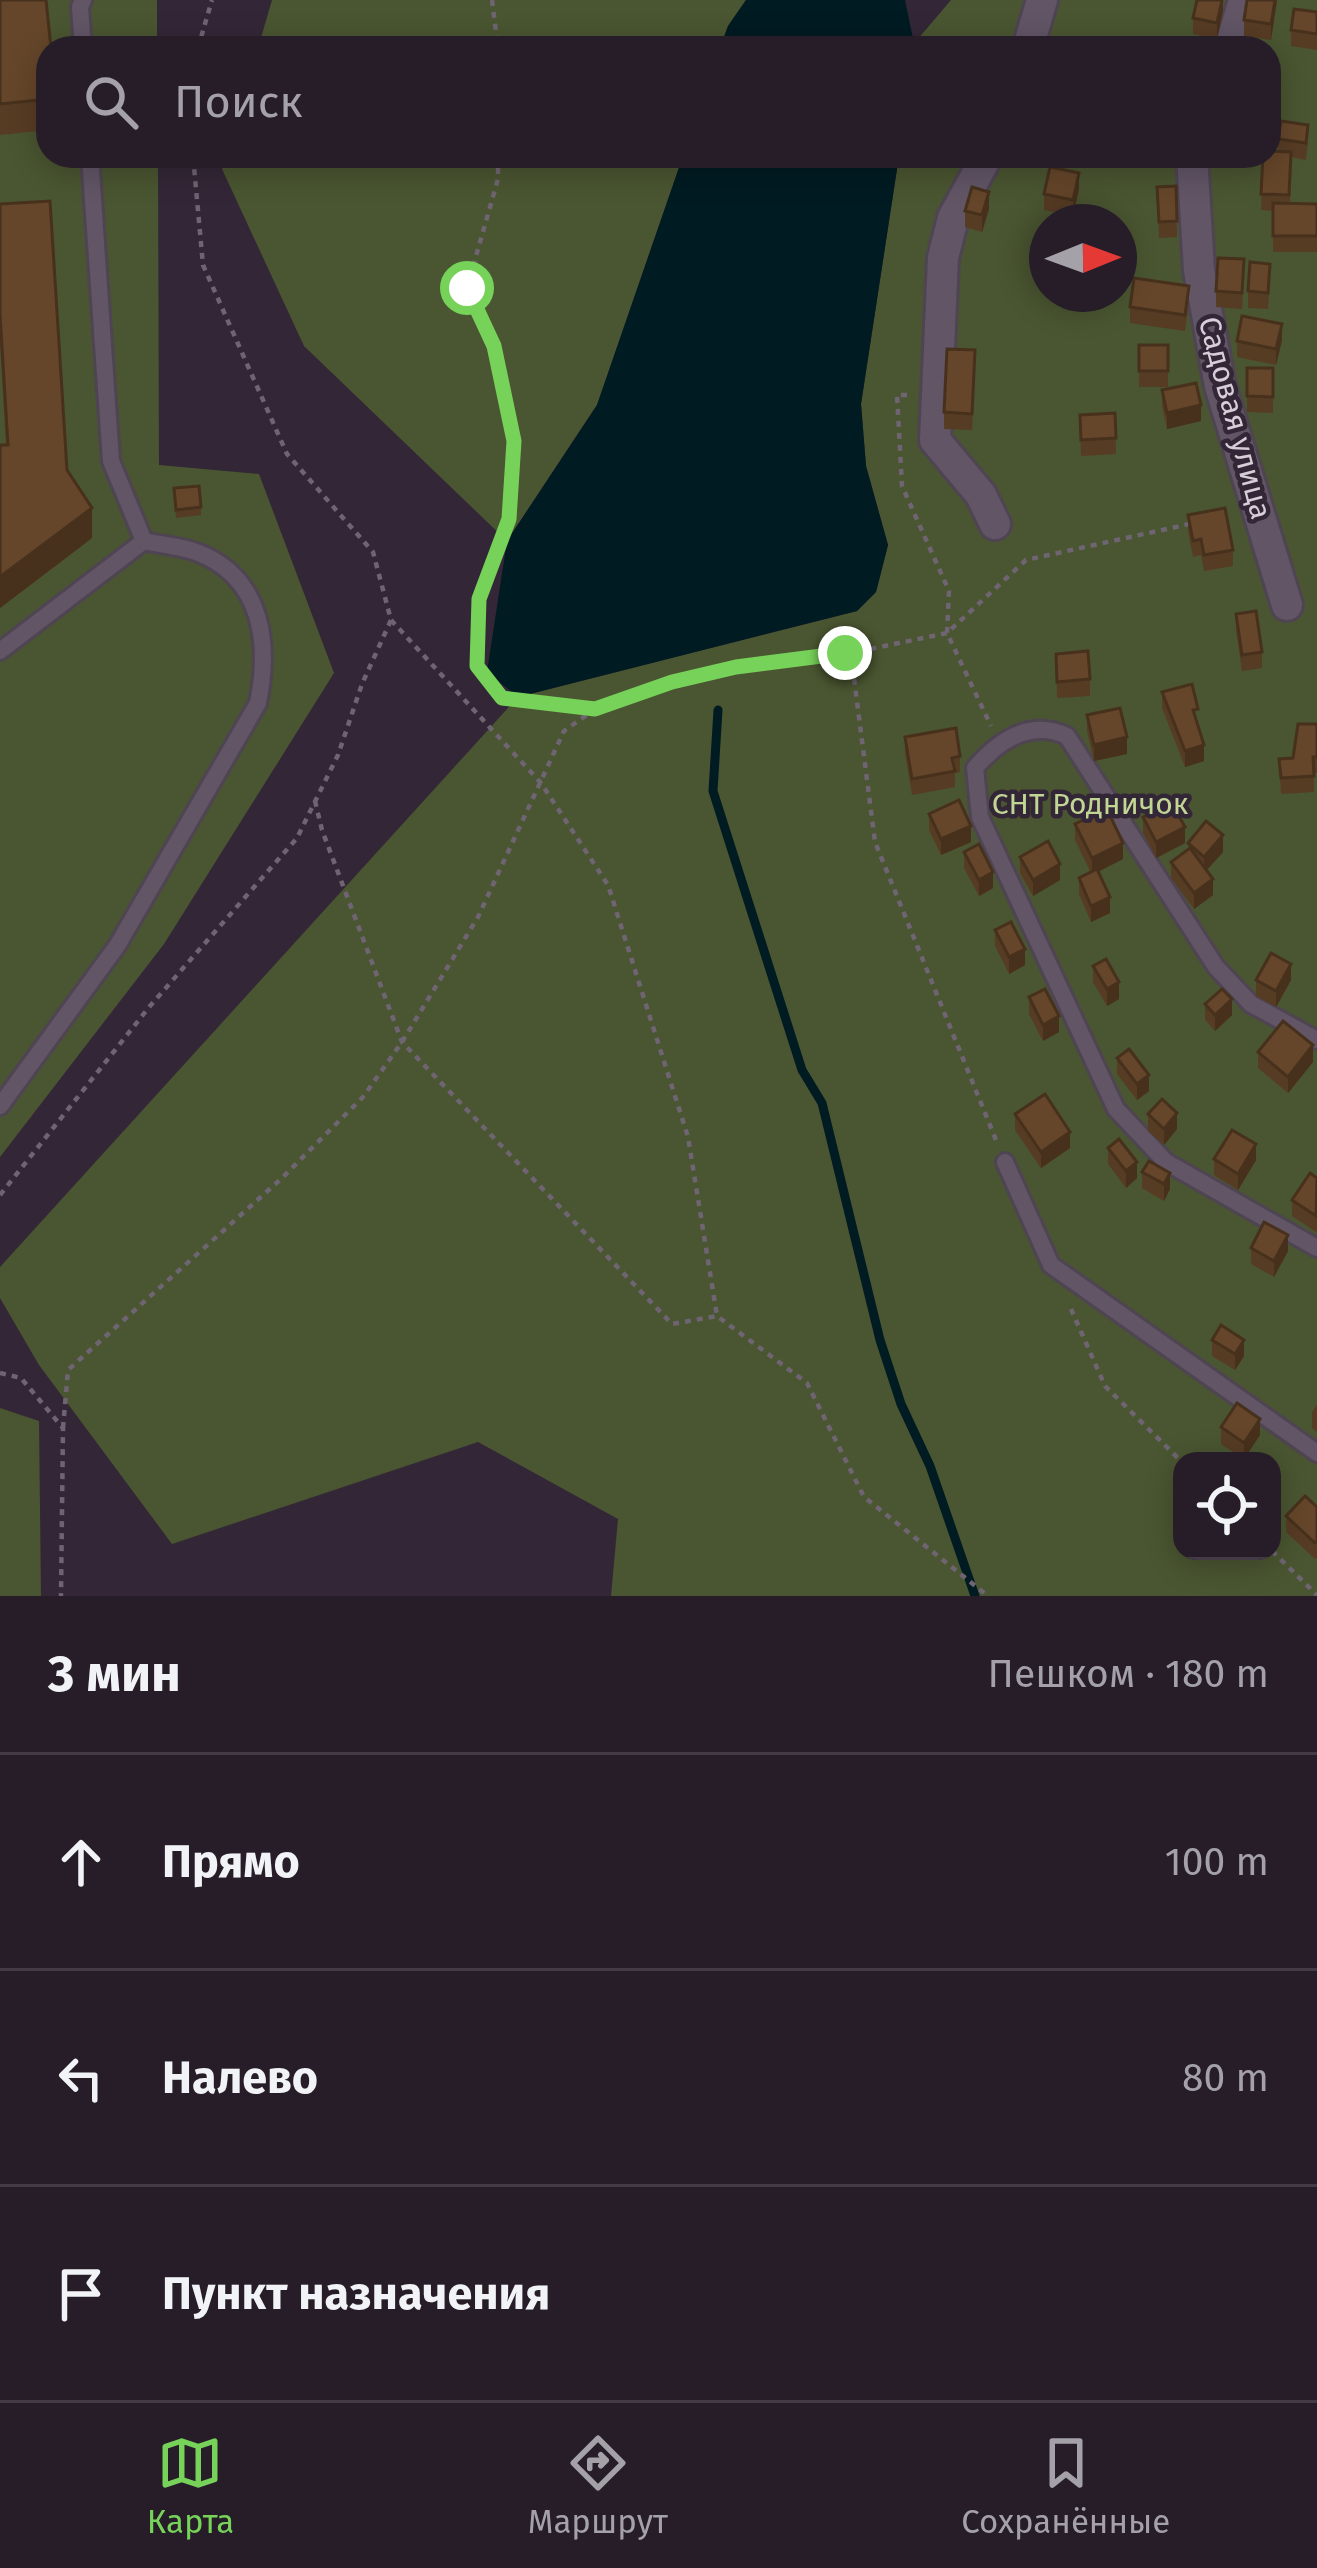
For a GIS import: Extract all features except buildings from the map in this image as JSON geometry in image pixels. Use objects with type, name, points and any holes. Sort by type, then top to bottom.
[{"type":"street","points":[[1032,36],[1042,0]]},
{"type":"street","points":[[1234,36],[1244,0]]},
{"type":"street","points":[[980,168],[953,218],[943,258],[935,440],[981,495],[995,524]]},
{"type":"street","name":"Садовая улица","points":[[1193,168],[1198,270],[1220,386],[1287,605]]},
{"type":"lane","points":[[82,36],[83,0]]},
{"type":"lane","points":[[91,168],[111,461],[144,541]]},
{"type":"lane","points":[[0,651],[144,541],[199,553],[226,570],[254,602],[264,632],[265,669],[258,704],[117,946],[0,1106]]},
{"type":"lane","points":[[1317,1040],[1251,1004],[1216,967],[1067,736],[1052,729],[998,741],[975,768],[980,817],[1116,1109],[1166,1162],[1317,1249]]},
{"type":"lane","points":[[1005,1162],[1051,1265],[1317,1453]]},
{"type":"path","points":[[202,36],[212,0]]},
{"type":"path","points":[[492,0],[496,36]]},
{"type":"path","points":[[194,168],[203,266],[287,454],[373,552],[391,620],[541,782],[608,885],[688,1137],[717,1316],[807,1383],[865,1497],[988,1596]]},
{"type":"path","points":[[498,168],[467,288],[494,346],[514,441],[509,519],[479,599],[477,666],[502,698],[595,709]]},
{"type":"path","points":[[897,395],[902,486],[949,591],[947,633],[998,741]]},
{"type":"path","points":[[61,1596],[68,1370],[282,1178],[363,1096],[402,1042],[478,917],[564,731],[595,709],[672,682],[947,633],[1026,560],[1212,519]]},
{"type":"path","points":[[0,1195],[150,1006],[297,838],[338,755],[362,684],[391,620]]},
{"type":"path","points":[[851,653],[875,842],[1005,1162]]},
{"type":"path","points":[[315,801],[402,1042],[672,1324],[717,1316]]},
{"type":"path","points":[[1051,1265],[1105,1385],[1173,1453]]},
{"type":"path","points":[[0,1373],[21,1378],[63,1428]]},
{"type":"path","points":[[1281,1560],[1317,1595]]},
{"type":"green space","points":[[0,0],[157,0],[157,36],[36,36],[36,168],[158,168],[159,465],[259,474],[334,673],[164,944],[0,1157]]},
{"type":"green space","points":[[272,0],[746,0],[724,36],[262,36]]},
{"type":"green space","name":"СНТ Родничок","points":[[951,0],[1317,0],[1317,1596],[611,1596],[618,1519],[478,1442],[172,1544],[39,1365],[0,1298],[0,1267],[518,697],[857,611],[876,592],[888,545],[866,466],[861,404],[897,168],[1281,168],[1281,36],[920,36]]},
{"type":"green space","points":[[679,168],[597,405],[507,541],[304,346],[222,169]]},
{"type":"green space","points":[[0,1408],[39,1421],[41,1596],[0,1596]]},
{"type":"water","points":[[746,0],[905,0],[912,36],[724,36]]},
{"type":"water","points":[[679,168],[897,168],[861,404],[866,466],[888,545],[876,592],[857,611],[518,697],[487,672],[507,541],[597,405]]},
{"type":"waterway","points":[[718,710],[713,791],[802,1070],[822,1103],[880,1340],[975,1596]]},
{"type":"route","points":[[467,288],[494,346],[514,441],[509,519],[479,599],[477,666],[502,698],[595,709],[672,682],[736,667],[845,653]]}]
